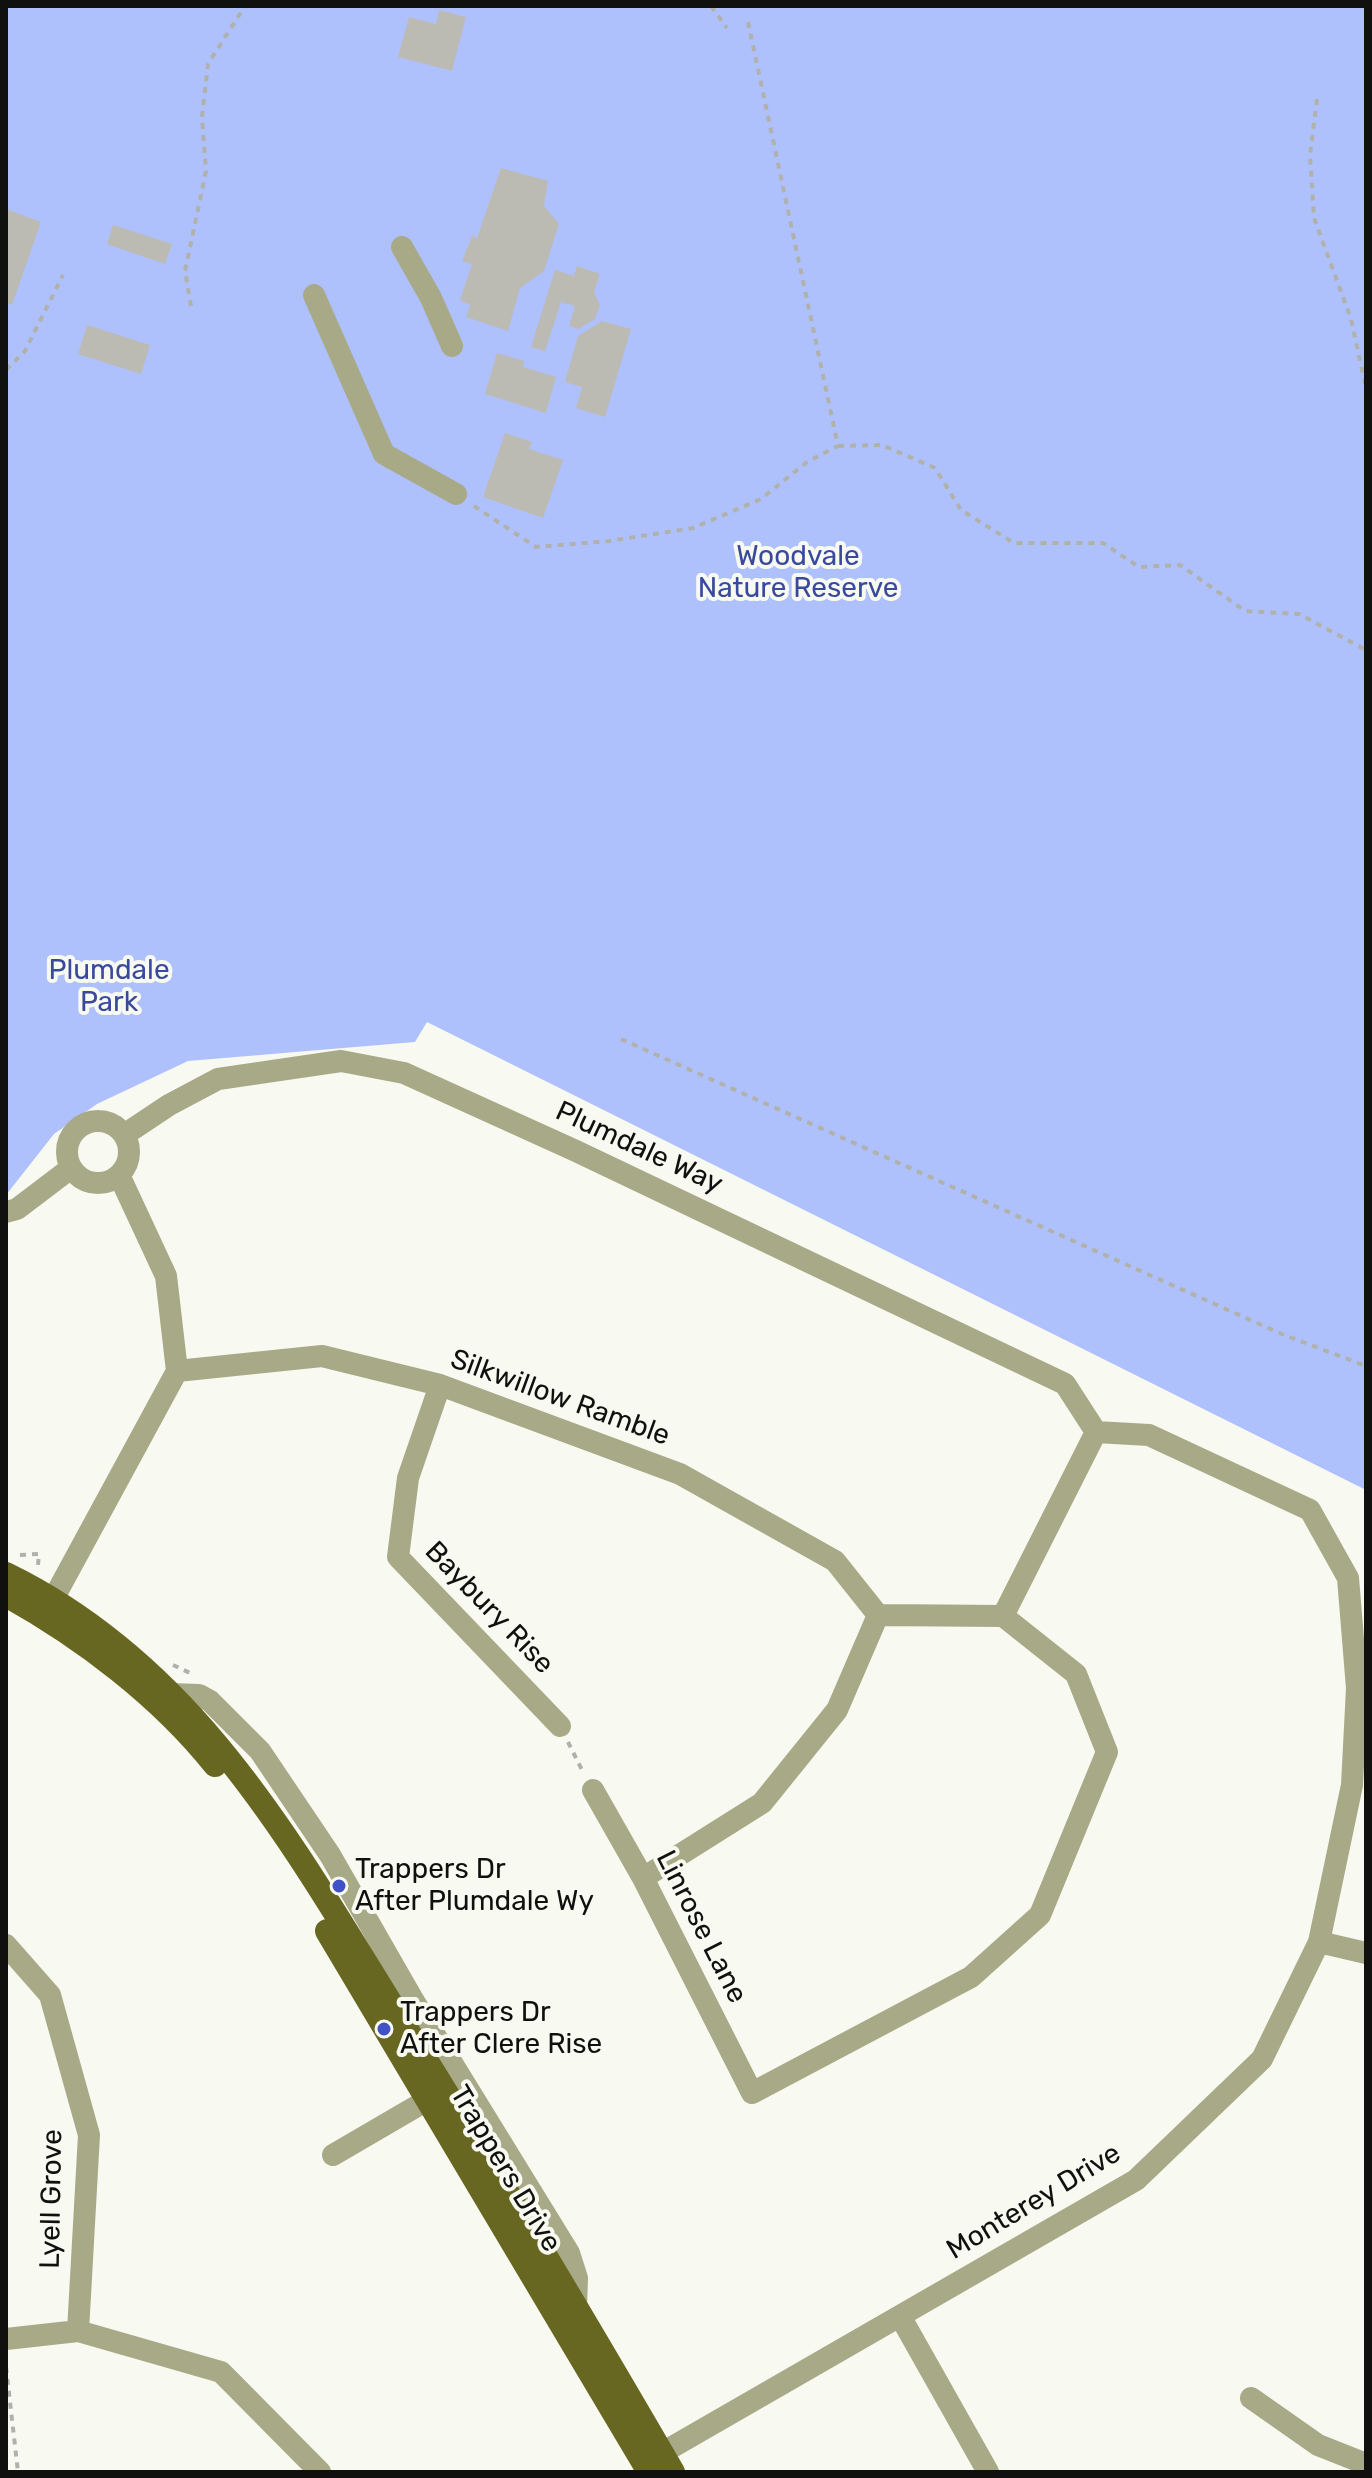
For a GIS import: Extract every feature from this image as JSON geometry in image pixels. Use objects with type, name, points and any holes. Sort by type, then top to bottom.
[{"type":"main road","name":"Trappers Drive","points":[[6,1574],[168,1715],[220,1771],[295,1875],[429,2099],[657,2465]]},
{"type":"main road","name":"Trappers Drive","points":[[6,1595],[48,1608],[147,1671],[202,1725],[270,1810],[434,2071],[576,2308],[657,2465]]},
{"type":"street","points":[[402,247],[431,298],[452,346]]},
{"type":"street","points":[[314,295],[384,454],[456,494]]},
{"type":"street","name":"Plumdale Way","points":[[124,1135],[169,1105],[218,1079],[341,1061],[404,1073],[576,1151],[1065,1384],[1096,1432]]},
{"type":"street","points":[[108,1122],[124,1135],[129,1156],[126,1166],[112,1180],[85,1181],[71,1168],[67,1147],[71,1137],[86,1123],[108,1122]]},
{"type":"street","points":[[6,1212],[17,1209],[71,1168]]},
{"type":"street","points":[[48,1608],[177,1371],[166,1276],[119,1175]]},
{"type":"street","name":"Silkwillow Ramble","points":[[177,1371],[322,1356],[440,1385],[680,1474],[835,1561],[878,1615]]},
{"type":"street","name":"Baybury Rise","points":[[440,1385],[408,1478],[398,1557],[560,1726]]},
{"type":"street","points":[[643,1878],[762,1803],[837,1710],[878,1615],[1003,1616],[1096,1432]]},
{"type":"street","name":"Monterey Drive","points":[[657,2465],[900,2316],[1136,2180],[1262,2059],[1319,1942],[1352,1785],[1362,1689],[1348,1578],[1310,1510],[1149,1435],[1096,1432]]},
{"type":"street","name":"Linrose Lane","points":[[593,1790],[643,1878],[752,2093],[971,1977],[1040,1915],[1107,1752],[1076,1674],[1003,1616]]},
{"type":"street","points":[[1319,1942],[1366,1953]]},
{"type":"street","name":"Lyell Grove","points":[[6,1945],[50,1995],[89,2135],[78,2331]]},
{"type":"street","points":[[333,2155],[429,2099]]},
{"type":"street","points":[[900,2316],[988,2472]]},
{"type":"street","points":[[6,2339],[78,2331],[221,2372],[320,2472]]},
{"type":"street","points":[[1251,2398],[1318,2445],[1366,2464]]},
{"type":"path","points":[[191,306],[185,271],[206,171],[202,117],[208,64],[245,6]]},
{"type":"path","points":[[711,6],[727,28]]},
{"type":"path","points":[[748,22],[838,446]]},
{"type":"path","points":[[1317,99],[1310,155],[1314,218],[1351,319],[1366,388]]},
{"type":"path","points":[[6,370],[25,351],[63,275]]},
{"type":"path","points":[[456,494],[536,547],[609,541],[693,528],[761,499],[807,462],[838,446],[882,445],[935,468],[961,510],[1014,543],[1103,543],[1139,567],[1180,565],[1245,611],[1299,614],[1366,650]]},
{"type":"path","points":[[621,1039],[1284,1335],[1366,1366]]},
{"type":"path","points":[[560,1726],[593,1790]]},
{"type":"path","points":[[6,2367],[18,2472]]},
{"type":"green space","name":"Woodvale Nature Reserve","points":[[6,6],[1366,6],[1366,1490],[427,1022],[415,1042],[188,1061],[97,1104],[54,1134],[6,1195]]},
{"type":"building","points":[[439,10],[466,17],[452,71],[398,57],[409,17],[436,24]]},
{"type":"building","points":[[501,168],[548,181],[544,206],[559,224],[544,271],[520,288],[508,331],[466,317],[470,305],[460,300],[472,264],[462,261],[472,236],[477,238]]},
{"type":"building","points":[[6,209],[41,222],[12,305],[6,303]]},
{"type":"building","points":[[113,225],[172,244],[165,264],[107,244]]},
{"type":"building","points":[[577,266],[600,274],[594,292],[600,305],[595,319],[579,329],[569,326],[575,306],[561,302],[545,351],[531,347],[555,270],[574,276]]},
{"type":"building","points":[[602,321],[631,329],[605,417],[576,408],[582,387],[565,382],[578,336]]},
{"type":"building","points":[[87,325],[150,345],[141,374],[78,354]]},
{"type":"building","points":[[497,353],[524,361],[523,367],[556,377],[546,413],[485,394]]},
{"type":"building","points":[[505,433],[532,442],[529,449],[563,460],[543,518],[483,497]]},
{"type":"place","name":"Trappers Dr After Plumdale Wy","points":[[339,1886]]},
{"type":"place","name":"Trappers Dr After Clere Rise","points":[[384,2029]]},
{"type":"park label","name":"Plumdale Park","points":[[109,987]]}]
